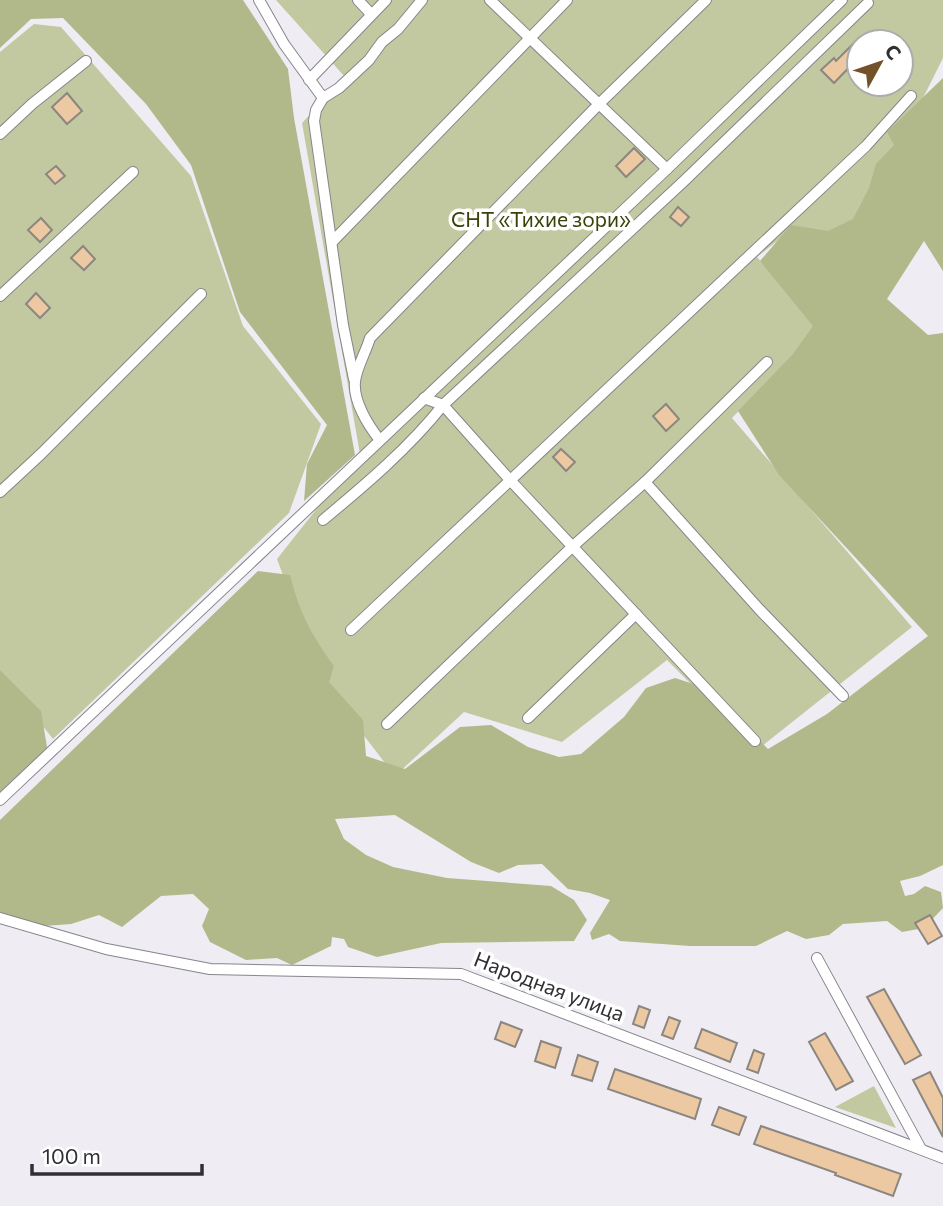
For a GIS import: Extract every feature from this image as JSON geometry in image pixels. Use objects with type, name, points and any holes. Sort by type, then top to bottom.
[{"type":"street","points":[[259,0],[284,44],[323,98]]},
{"type":"street","points":[[358,0],[371,14]]},
{"type":"street","points":[[309,80],[386,0]]},
{"type":"street","points":[[379,439],[369,426],[357,398],[343,325],[314,121],[316,110],[323,98],[339,89],[369,60],[382,42],[398,29],[422,0]]},
{"type":"street","points":[[490,0],[667,169]]},
{"type":"street","points":[[332,241],[567,0]]},
{"type":"street","points":[[355,382],[370,338],[600,103],[706,0]]},
{"type":"street","points":[[0,800],[314,505],[379,439],[667,169],[842,0]]},
{"type":"street","points":[[323,520],[429,423],[443,405],[684,181],[868,3]]},
{"type":"street","points":[[816,26],[830,39]]},
{"type":"street","points":[[0,134],[32,104],[86,61]]},
{"type":"street","points":[[351,630],[866,146],[909,98]]},
{"type":"street","points":[[0,296],[134,172]]},
{"type":"street","points":[[0,492],[201,294]]},
{"type":"street","points":[[387,724],[572,547],[645,482],[767,362]]},
{"type":"street","points":[[424,398],[443,405],[755,741]]},
{"type":"street","points":[[645,482],[759,609],[843,696]]},
{"type":"street","points":[[528,718],[636,614]]},
{"type":"street","name":"Народная улица","points":[[0,918],[106,949],[210,969],[461,974],[943,1158]]},
{"type":"street","points":[[817,958],[921,1149]]},
{"type":"green space","points":[[0,0],[243,0],[288,69],[294,118],[355,455],[304,501],[307,464],[327,425],[240,312],[191,165],[146,104],[63,18],[31,19],[0,48]]},
{"type":"green space","name":"СНТ «Тихие зори»","points":[[276,0],[943,0],[943,58],[861,219],[820,246],[786,234],[757,257],[819,329],[732,418],[912,627],[757,750],[667,660],[562,742],[464,712],[395,776],[322,681],[277,559],[360,454],[302,123],[345,77]]},
{"type":"green space","points":[[34,24],[61,27],[191,176],[243,326],[321,424],[289,513],[53,739],[0,672],[0,52]]},
{"type":"green space","points":[[943,78],[943,271],[924,241],[887,299],[928,335],[943,333],[943,865],[920,876],[900,881],[905,896],[914,894],[925,886],[941,892],[943,908],[924,928],[902,932],[887,921],[843,924],[829,935],[806,939],[787,931],[756,946],[690,946],[620,941],[609,934],[592,940],[590,933],[610,900],[568,889],[542,864],[518,865],[499,873],[471,862],[395,815],[335,819],[344,839],[366,855],[393,867],[447,878],[551,886],[574,900],[587,920],[574,941],[441,943],[377,957],[348,947],[344,939],[332,937],[331,946],[292,965],[277,958],[246,960],[210,942],[202,926],[209,909],[193,894],[161,896],[122,927],[99,915],[71,924],[44,926],[0,912],[0,820],[258,571],[290,575],[307,623],[334,666],[329,682],[363,720],[366,756],[405,769],[460,727],[491,725],[528,747],[559,757],[581,754],[624,717],[646,688],[675,678],[709,689],[768,749],[827,714],[928,636],[779,475],[738,411],[793,354],[813,326],[760,261],[791,225],[828,231],[853,219],[869,188],[876,164],[894,145],[887,132]]},
{"type":"green space","points":[[0,670],[41,711],[48,753],[0,796]]},
{"type":"green space","points":[[874,1086],[896,1128],[835,1107]]},
{"type":"building","points":[[845,52],[845,72],[834,83],[821,70],[834,58],[836,61]]},
{"type":"building","points":[[67,93],[82,111],[67,124],[52,107]]},
{"type":"building","points":[[634,148],[645,159],[626,177],[616,166]]},
{"type":"building","points":[[56,166],[65,176],[55,184],[46,174]]},
{"type":"building","points":[[678,207],[689,217],[681,226],[670,217]]},
{"type":"building","points":[[41,218],[52,230],[40,242],[28,230]]},
{"type":"building","points":[[83,246],[95,259],[84,270],[71,258]]},
{"type":"building","points":[[36,293],[50,308],[40,318],[26,304]]},
{"type":"building","points":[[666,404],[679,419],[666,431],[653,416]]},
{"type":"building","points":[[561,449],[575,462],[566,471],[553,457]]},
{"type":"building","points":[[930,915],[942,936],[928,944],[915,923]]},
{"type":"building","points":[[884,989],[921,1055],[905,1064],[867,997]]},
{"type":"building","points":[[639,1006],[650,1010],[644,1028],[633,1024]]},
{"type":"building","points":[[669,1017],[680,1021],[673,1039],[662,1035]]},
{"type":"building","points":[[501,1022],[522,1030],[515,1047],[495,1039]]},
{"type":"building","points":[[702,1029],[737,1043],[730,1062],[695,1048]]},
{"type":"building","points":[[825,1033],[853,1081],[836,1090],[809,1042]]},
{"type":"building","points":[[541,1041],[561,1048],[555,1068],[535,1061]]},
{"type":"building","points":[[754,1050],[764,1054],[758,1073],[747,1069]]},
{"type":"building","points":[[578,1055],[598,1062],[592,1081],[572,1075]]},
{"type":"building","points":[[615,1069],[701,1099],[695,1119],[608,1089]]},
{"type":"building","points":[[930,1072],[943,1098],[943,1137],[913,1080]]},
{"type":"building","points":[[719,1107],[746,1117],[739,1135],[712,1125]]},
{"type":"building","points":[[761,1126],[901,1174],[893,1196],[754,1144]]}]
